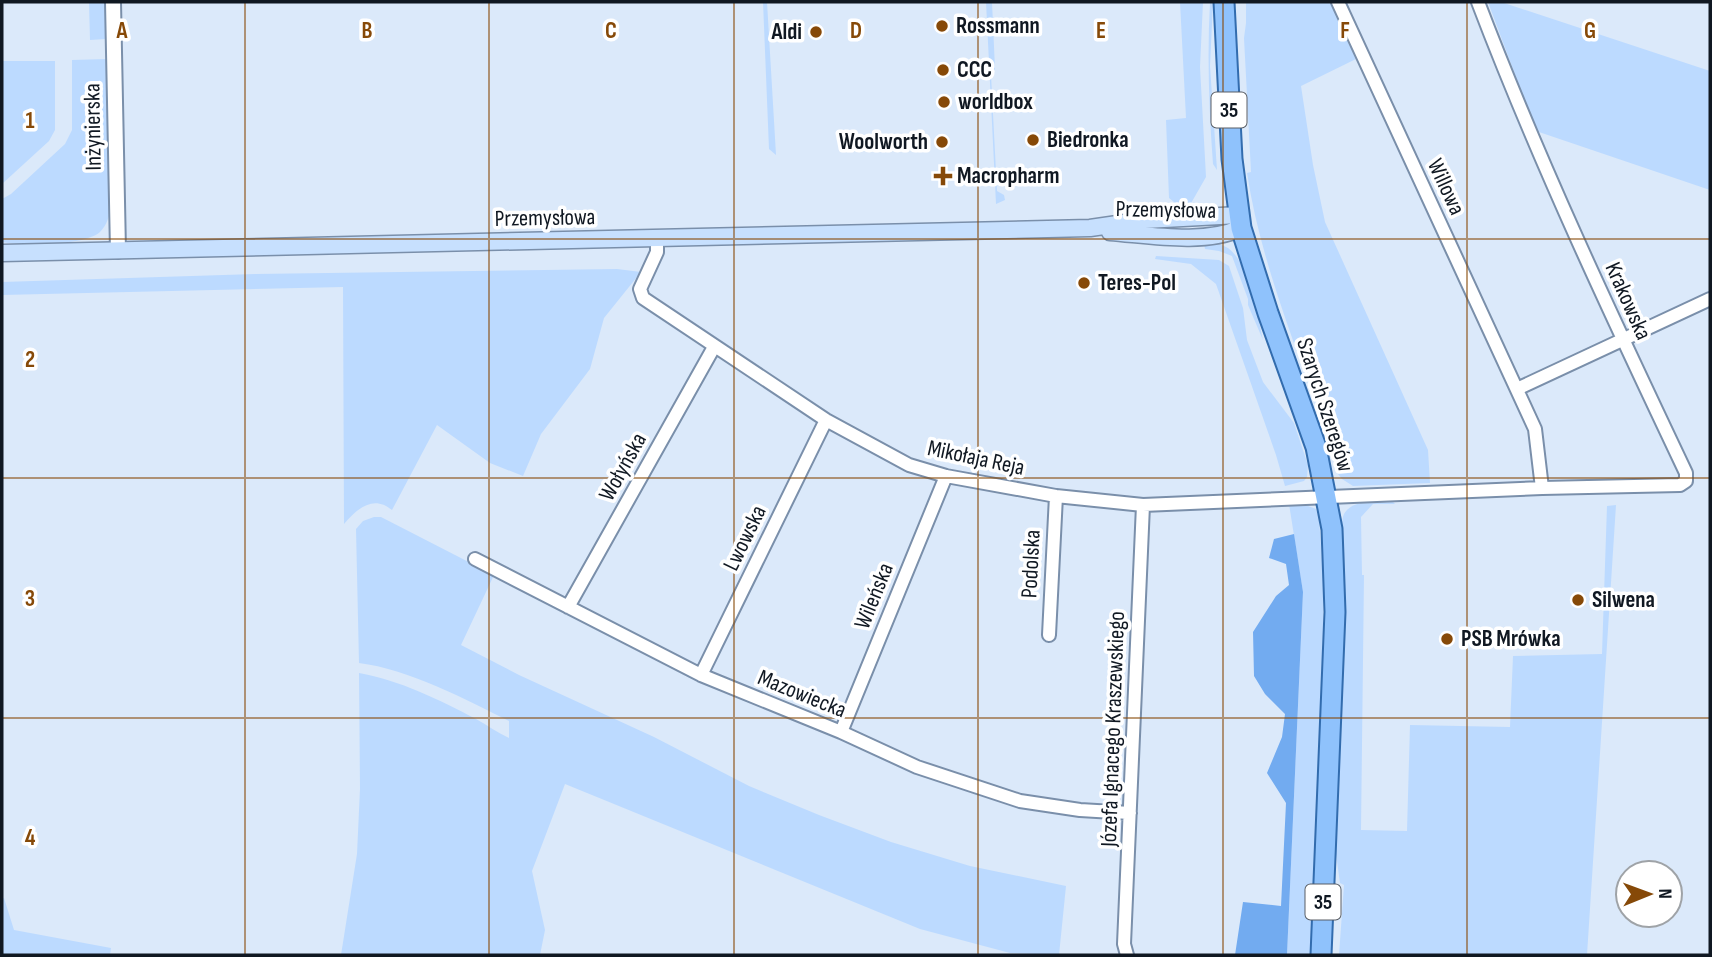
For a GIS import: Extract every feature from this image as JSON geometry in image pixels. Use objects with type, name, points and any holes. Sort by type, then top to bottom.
[{"type":"main road","name":"Szarych Szeregów","points":[[1224,2],[1232,159],[1240,221],[1268,313],[1317,447],[1328,496],[1334,549],[1335,612],[1321,955]]},
{"type":"main road","name":"Przemysłowa","points":[[2,253],[1090,228],[1154,219],[1240,221]]},
{"type":"street","name":"Inżynierska","points":[[113,2],[118,251]]},
{"type":"street","name":"Willowa","points":[[1338,2],[1535,429],[1542,488]]},
{"type":"street","name":"Krakowska","points":[[1328,496],[1680,485],[1686,481],[1686,473],[1518,105],[1478,2]]},
{"type":"street","name":"Mikołaja Reja","points":[[657,238],[657,252],[640,289],[643,298],[826,420],[909,465],[946,476],[1056,496],[1143,505],[1328,496]]},
{"type":"street","points":[[1517,389],[1710,299]]},
{"type":"street","name":"Wołyńska","points":[[568,607],[714,347]]},
{"type":"street","name":"Lwowska","points":[[701,675],[826,420]]},
{"type":"street","name":"Wileńska","points":[[841,732],[946,476]]},
{"type":"street","name":"Podolska","points":[[1049,635],[1056,496]]},
{"type":"street","name":"Józefa Ignacego Kraszewskiego","points":[[1126,955],[1124,944],[1143,505]]},
{"type":"street","name":"Mazowiecka","points":[[475,559],[701,675],[841,732],[917,767],[1020,801],[1080,810],[1130,813]]},
{"type":"shaded area","points":[[89,2],[105,2],[106,39],[90,40]]},
{"type":"shaded area","points":[[763,2],[767,2],[776,155],[769,149]]},
{"type":"shaded area","points":[[986,2],[992,2],[995,69],[991,75],[997,191],[1004,195],[1005,200],[996,204]]},
{"type":"shaded area","points":[[1180,2],[1203,2],[1200,67],[1206,177],[1190,205],[1179,206],[1169,198],[1166,120],[1186,118]]},
{"type":"shaded area","points":[[1210,2],[1213,2],[1210,66],[1217,170],[1213,164],[1210,103],[1209,42]]},
{"type":"shaded area","points":[[1246,2],[1330,2],[1356,59],[1301,86],[1313,165],[1325,222],[1428,450],[1430,483],[1353,486],[1338,474],[1275,288],[1254,212],[1247,173],[1251,172],[1244,38]]},
{"type":"shaded area","points":[[1488,2],[1501,2],[1710,71],[1710,190],[1536,131]]},
{"type":"shaded area","points":[[107,59],[112,207],[108,220],[100,232],[81,240],[38,244],[2,242],[2,199],[11,194],[65,144],[72,130],[72,60]]},
{"type":"shaded area","points":[[2,61],[55,61],[55,130],[49,141],[2,184]]},
{"type":"shaded area","points":[[1204,243],[1218,244],[1234,253],[1251,289],[1263,340],[1232,256],[1205,249]]},
{"type":"shaded area","points":[[1156,256],[1219,260],[1229,266],[1243,308],[1247,340],[1263,382],[1294,423],[1308,465],[1304,481],[1285,486],[1216,284],[1191,264],[1155,259]]},
{"type":"shaded area","points":[[617,269],[641,272],[604,318],[590,369],[541,434],[523,476],[490,463],[437,425],[392,510],[385,505],[372,503],[354,513],[344,524],[343,287],[2,295],[2,282],[255,274]]},
{"type":"shaded area","points":[[1300,503],[1316,509],[1319,518],[1323,634],[1311,955],[1287,955],[1303,592],[1289,504]]},
{"type":"shaded area","points":[[1359,503],[1395,504],[1373,504],[1361,517],[1364,575],[1361,830],[1407,831],[1410,725],[1510,727],[1513,656],[1602,654],[1607,506],[1616,505],[1587,955],[1339,955],[1344,885],[1340,883],[1335,847],[1344,573],[1343,519],[1348,509]]},
{"type":"shaded area","points":[[381,517],[494,575],[461,645],[519,675],[654,737],[749,786],[819,815],[891,842],[970,866],[1066,886],[1059,955],[1010,953],[920,929],[565,784],[532,871],[545,930],[540,955],[341,955],[357,854],[360,789],[359,673],[389,680],[419,692],[509,738],[509,721],[492,712],[416,678],[359,663],[356,529],[363,521]]},
{"type":"shaded area","points":[[1294,534],[1303,592],[1287,955],[1235,955],[1243,902],[1281,906],[1286,803],[1267,773],[1282,737],[1285,714],[1265,694],[1254,676],[1253,632],[1276,596],[1289,585],[1286,564],[1269,558],[1274,539]]},
{"type":"shaded area","points":[[4,898],[14,930],[111,948],[110,955],[2,955]]},
{"type":"place","name":"Rossmann","points":[[942,26]]},
{"type":"place","name":"Aldi","points":[[816,32]]},
{"type":"place","name":"CCC","points":[[943,70]]},
{"type":"place","name":"worldbox","points":[[944,102]]},
{"type":"place","name":"Biedronka","points":[[1033,140]]},
{"type":"place","name":"Woolworth","points":[[942,142]]},
{"type":"place","name":"Macropharm","points":[[943,176]]},
{"type":"place","name":"Teres-Pol","points":[[1084,283]]},
{"type":"place","name":"Silwena","points":[[1578,600]]},
{"type":"place","name":"PSB Mrówka","points":[[1447,639]]}]
